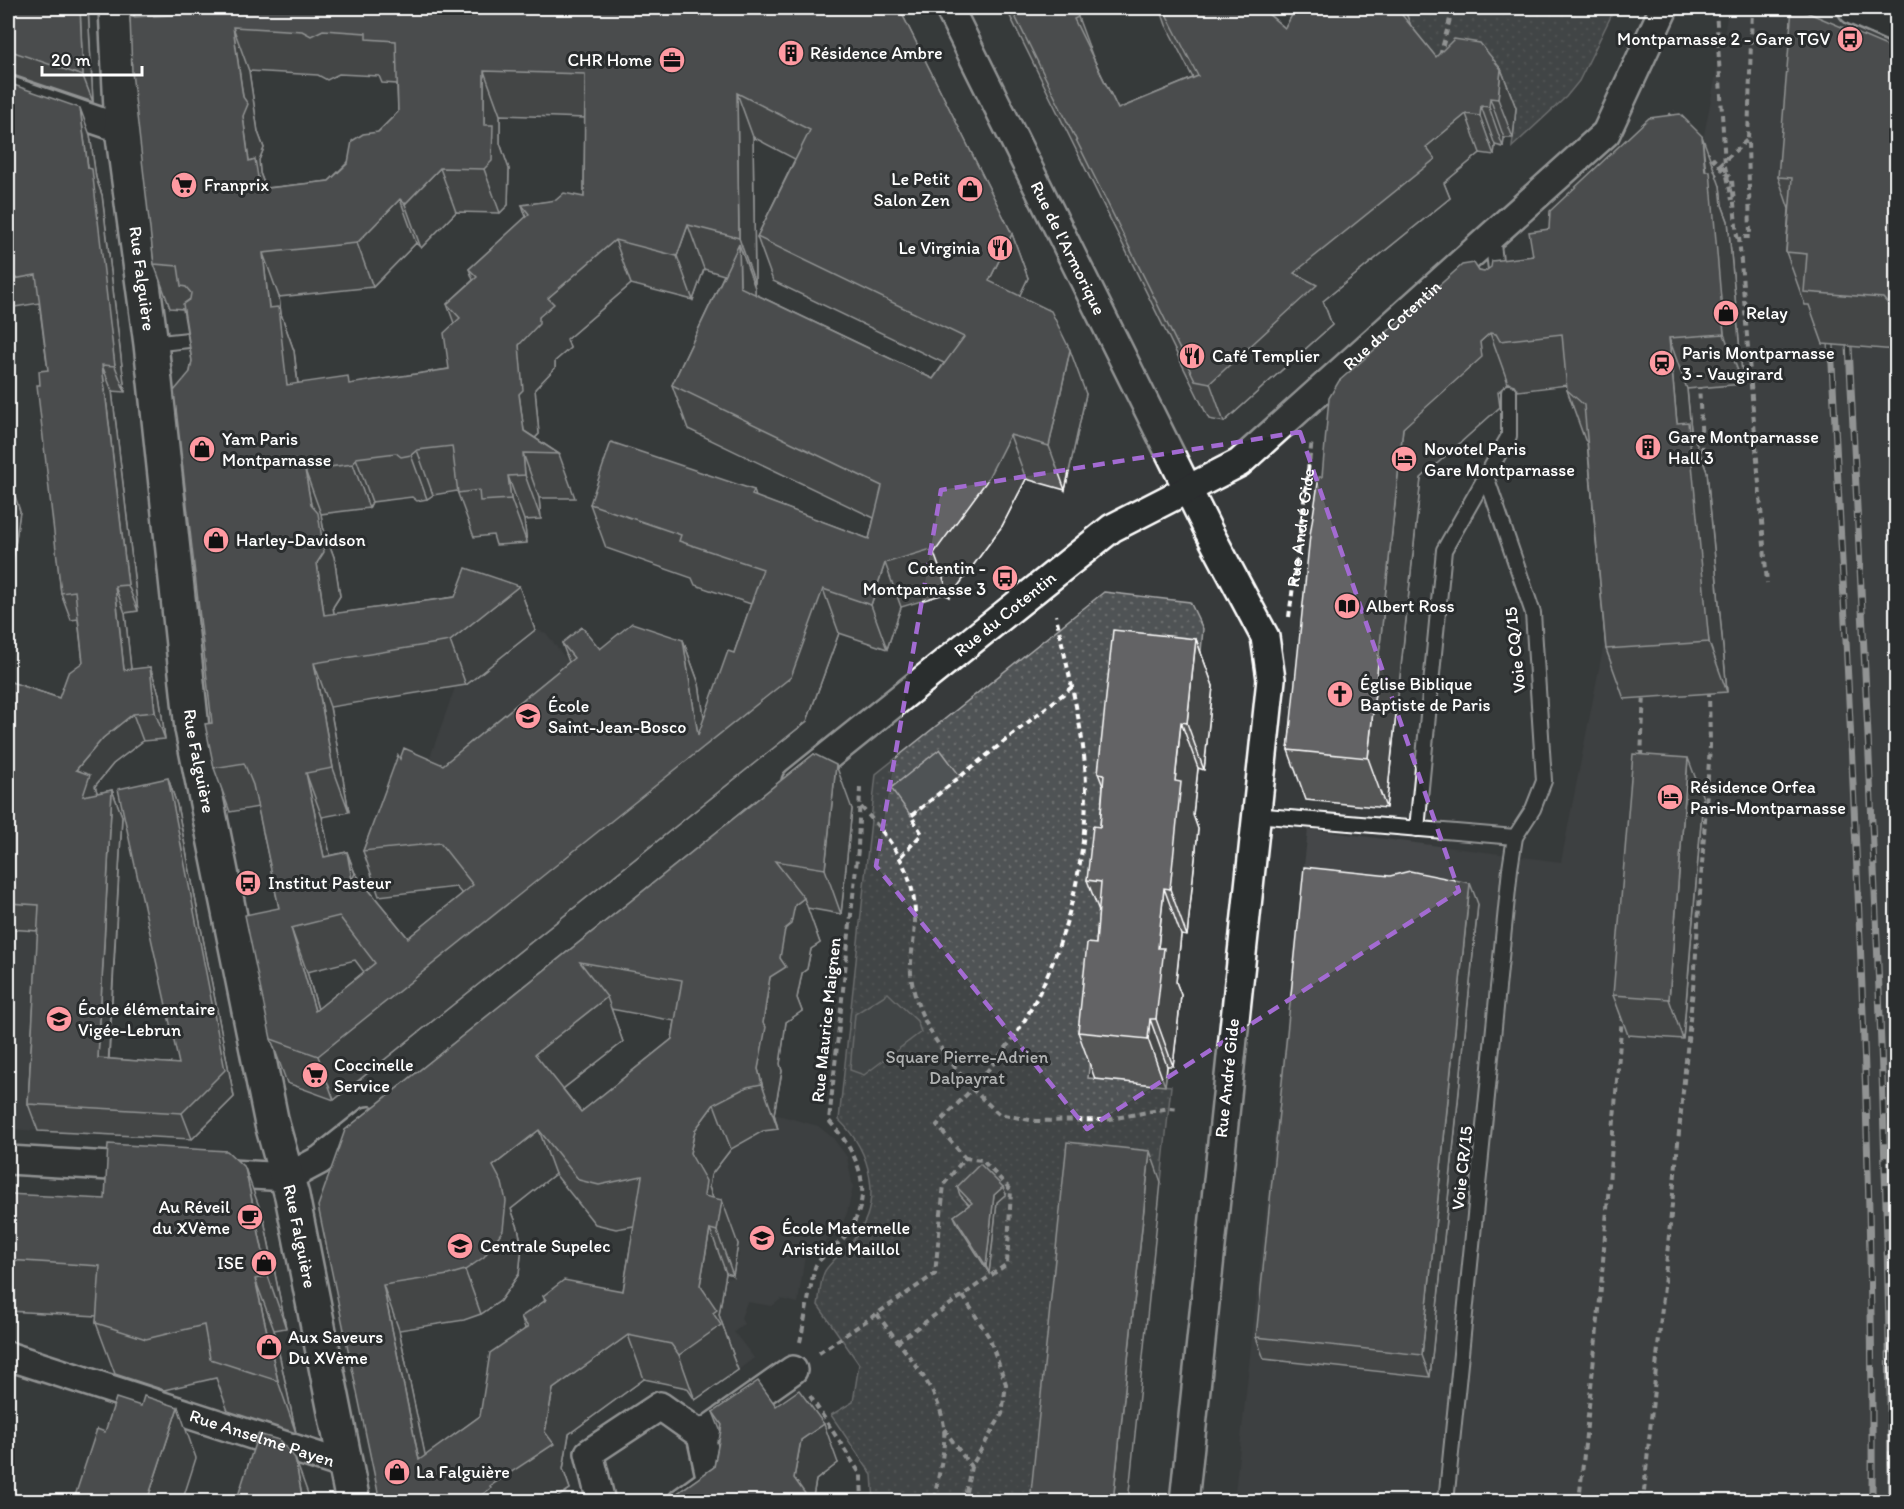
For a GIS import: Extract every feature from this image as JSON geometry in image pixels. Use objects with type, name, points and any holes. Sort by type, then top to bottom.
[{"type":"street","name":"Rue Falguière","points":[[116,8],[122,129],[151,344],[192,729],[272,1124],[288,1177],[353,1502]]},
{"type":"street","name":"Rue de l'Armorique","points":[[949,8],[1265,637],[1269,654]]},
{"type":"street","name":"Rue du Cotentin","points":[[775,799],[1112,528],[1239,463],[1606,134],[1664,8]]},
{"type":"street","points":[[1855,8],[1896,26]]},
{"type":"street","points":[[8,90],[122,129]]},
{"type":"street","name":"Rue André Gide","points":[[1184,1502],[1271,679],[1269,654]]},
{"type":"street","points":[[8,1160],[288,1177],[320,1160],[385,1108]]},
{"type":"street","name":"Rue Anselme Payen","points":[[8,1356],[345,1465]]},
{"type":"street","points":[[701,1435],[793,1370]]},
{"type":"street","points":[[601,1502],[589,1453],[660,1406],[701,1435],[711,1481],[682,1502]]},
{"type":"lane","points":[[1492,236],[1499,291]]},
{"type":"lane","points":[[151,344],[198,339]]},
{"type":"lane","points":[[1417,829],[1444,550],[1487,479],[1509,436],[1509,392]]},
{"type":"lane","name":"Voie CQ/15","points":[[1487,479],[1533,613],[1544,781],[1533,809],[1515,837]]},
{"type":"lane","points":[[1255,815],[1515,837]]},
{"type":"lane","name":"Voie CR/15","points":[[1442,1502],[1447,1492],[1515,837]]},
{"type":"path","points":[[1438,65],[1454,8]]},
{"type":"path","points":[[1716,8],[1723,166],[1740,242],[1767,583]]},
{"type":"path","points":[[1699,153],[1708,153],[1723,166],[1732,180],[1737,237],[1750,237],[1748,140],[1752,8]]},
{"type":"path","points":[[1660,124],[1676,111]]},
{"type":"path","points":[[1709,177],[1748,140]]},
{"type":"path","points":[[1699,380],[1703,472]]},
{"type":"path","name":"Rue André Gide","points":[[1290,609],[1311,446]]},
{"type":"path","points":[[897,1342],[1007,1264],[1011,1190],[982,1160],[965,1158],[937,1125],[972,1089],[1006,1048],[1026,1017],[1046,980],[1070,906],[1084,826],[1086,788],[1072,686],[1056,615]]},
{"type":"path","points":[[1643,1502],[1695,968],[1710,746],[1709,678]]},
{"type":"path","points":[[901,856],[922,834],[911,816],[1072,686]]},
{"type":"path","points":[[1640,769],[1644,691]]},
{"type":"path","name":"Rue Maurice Maignen","points":[[793,1370],[814,1266],[845,1236],[854,1222],[862,1200],[860,1170],[849,1144],[829,1121],[861,807],[860,787]]},
{"type":"path","points":[[861,807],[901,856],[912,884],[915,915],[912,982],[922,1016],[944,1053],[972,1089],[999,1114],[1035,1121],[1105,1120],[1169,1108],[1180,1109]]},
{"type":"path","points":[[1579,1502],[1600,1300],[1622,1015]]},
{"type":"path","points":[[862,1502],[861,1475],[793,1370],[935,1274],[944,1184],[965,1158]]},
{"type":"path","points":[[963,1296],[989,1337],[1006,1384],[1002,1414],[971,1467],[964,1502]]},
{"type":"path","points":[[877,1314],[927,1384],[939,1406],[944,1428],[934,1502]]},
{"type":"path","points":[[944,1428],[971,1467]]},
{"type":"highlighted area","points":[[1300,432],[1459,891],[1087,1129],[876,866],[941,490]]},
{"type":"shaded area","points":[[1729,8],[1896,8],[1896,1501],[1234,1502],[1308,829],[1561,862]]},
{"type":"shaded area","points":[[482,612],[546,633],[580,677],[418,791]]},
{"type":"shaded area","name":"École élémentaire Vigée-Lebrun","points":[[8,873],[117,910],[105,1135],[8,1129]]},
{"type":"shaded area","name":"École Maternelle Aristide Maillol","points":[[774,1114],[818,1126],[833,1138],[847,1157],[853,1187],[847,1213],[838,1233],[805,1255],[798,1303],[781,1299],[772,1306],[747,1302],[741,1318],[744,1324],[734,1332],[754,1358],[738,1370],[729,1358],[733,1354],[710,1320],[720,1306],[726,1277],[731,1278],[733,1275],[739,1254],[733,1245],[650,1220],[616,1229],[603,1226],[592,1220],[565,1186],[604,1156]]},
{"type":"green space","points":[[1365,8],[1615,8],[1579,81],[1566,97],[1512,147],[1513,138],[1451,96]]},
{"type":"green space","name":"Square Pierre-Adrien Dalpayrat","points":[[1104,592],[1190,602],[1203,629],[1198,684],[1104,927],[1088,1078],[1171,1086],[1161,1182],[1136,1180],[1045,1501],[874,1501],[872,1475],[831,1415],[853,1402],[859,1364],[818,1305],[824,1273],[854,1239],[863,1225],[869,1209],[871,1193],[870,1177],[859,1146],[839,1120],[876,774]]},
{"type":"green space","points":[[940,749],[960,776],[911,816],[891,788]]},
{"type":"green space","points":[[888,993],[917,1021],[921,1032],[864,1075],[850,1070],[855,1014]]},
{"type":"building","points":[[8,8],[80,8],[83,76],[8,50]]},
{"type":"building","points":[[180,8],[899,8],[1012,234],[989,281],[1051,311],[1070,350],[1049,446],[1010,435],[986,482],[934,553],[928,550],[885,563],[871,605],[823,589],[791,677],[318,1056],[271,1039],[245,915],[279,908],[253,785],[244,763],[214,768],[205,724],[212,723],[174,391],[190,372],[192,361],[183,304],[190,299],[191,293],[186,287],[181,286],[178,266],[154,264],[132,72],[130,17],[173,15]],"holes":[[[233,27],[302,31],[311,36],[323,30],[366,33],[366,39],[396,41],[398,112],[378,132],[363,134],[352,141],[348,163],[329,181],[260,189],[255,159],[249,161],[243,116],[248,104],[243,97]],[[484,71],[585,74],[584,197],[564,193],[556,200],[522,205],[529,214],[469,269],[477,277],[447,304],[460,318],[444,333],[449,369],[349,384],[348,376],[287,385],[278,307],[269,308],[263,253],[357,243],[400,199],[405,204],[440,168],[484,169],[492,161],[493,125],[484,125]],[[737,93],[810,130],[757,237],[964,337],[933,379],[740,287],[739,244],[672,385],[882,486],[869,539],[752,495],[754,490],[611,442],[590,504],[681,535],[679,541],[763,569],[734,653],[728,651],[698,735],[683,640],[632,623],[600,649],[582,627],[562,643],[574,658],[443,765],[404,748],[400,759],[398,755],[363,851],[440,843],[473,885],[408,938],[355,873],[352,880],[347,852],[324,857],[306,773],[333,768],[314,663],[450,641],[519,586],[466,568],[455,597],[324,615],[317,563],[324,552],[318,513],[311,505],[305,470],[353,464],[356,458],[396,453],[401,457],[411,455],[417,450],[452,446],[458,493],[479,490],[480,501],[511,499],[508,476],[525,475],[523,453],[559,454],[524,431],[519,394],[523,390],[519,345],[539,324],[539,317],[554,304],[548,298],[615,240],[677,256],[688,225],[739,238]],[[339,916],[375,963],[315,1011],[291,928]]]},
{"type":"building","points":[[1011,8],[1074,8],[1078,17],[1074,19],[1118,109],[1198,76],[1163,8],[1261,8],[1285,28],[1296,8],[1399,8],[1398,10],[1436,57],[1454,39],[1480,43],[1501,69],[1498,99],[1490,98],[1489,107],[1481,106],[1480,116],[1466,114],[1426,147],[1435,159],[1294,273],[1317,285],[1210,383],[1195,380]]},
{"type":"building","points":[[1792,8],[1797,8],[1896,50],[1896,313],[1883,298],[1804,292],[1807,254],[1786,252],[1792,178],[1778,177]]},
{"type":"building","points":[[8,83],[80,108],[88,168],[92,169],[115,366],[102,365],[128,585],[115,586],[124,670],[150,667],[155,712],[133,714],[103,738],[76,770],[90,775],[83,796],[112,790],[98,1058],[179,1064],[118,789],[168,778],[225,1070],[182,1113],[28,1104],[39,905],[8,903],[8,681],[59,698],[68,673],[83,662],[75,591],[61,593],[37,385],[40,385],[39,371],[48,370],[36,275],[8,280]]},
{"type":"building","points":[[1680,114],[1702,136],[1705,171],[1710,171],[1724,334],[1669,338],[1677,423],[1688,422],[1709,642],[1606,649],[1584,405],[1567,390],[1562,334],[1500,341],[1496,334],[1490,333],[1480,342],[1482,357],[1403,428],[1368,758],[1288,750],[1310,535],[1319,477],[1322,477],[1329,398],[1339,381],[1381,344],[1378,340],[1462,265],[1474,263],[1479,271],[1484,272],[1491,267],[1492,261],[1533,256],[1529,232],[1549,229],[1550,211],[1649,118]]},
{"type":"building","points":[[8,484],[11,484],[8,504]]},
{"type":"building","points":[[1113,630],[1196,639],[1187,723],[1181,722],[1175,781],[1181,782],[1170,889],[1164,888],[1158,948],[1164,948],[1156,1019],[1150,1019],[1148,1039],[1078,1032],[1087,943],[1096,944],[1101,882],[1087,880],[1093,826],[1100,827],[1104,774],[1098,773]]},
{"type":"building","points":[[814,754],[836,765],[825,869],[775,861],[804,898],[795,905],[791,924],[785,929],[780,958],[786,967],[770,977],[763,1023],[766,1027],[758,1069],[762,1084],[747,1087],[714,1104],[695,1130],[690,1153],[706,1181],[704,1196],[722,1200],[717,1231],[710,1229],[700,1285],[717,1310],[713,1313],[721,1325],[679,1355],[671,1344],[628,1335],[553,1389],[545,1432],[554,1444],[490,1486],[491,1488],[472,1502],[380,1502],[318,1206],[345,1130]],"holes":[[[580,962],[682,980],[672,1039],[581,1112],[535,1054],[607,997]],[[539,1130],[579,1180],[599,1185],[642,1176],[623,1291],[564,1280],[543,1296],[546,1300],[521,1317],[528,1327],[490,1353],[480,1416],[419,1460],[383,1285],[448,1275],[465,1270],[484,1257],[503,1230],[506,1201],[502,1183],[493,1166]]]},
{"type":"building","points":[[1633,754],[1688,758],[1669,999],[1613,995]]},
{"type":"building","points":[[1304,867],[1390,876],[1410,871],[1470,883],[1422,1355],[1256,1337]]},
{"type":"building","points":[[1067,1142],[1150,1151],[1113,1502],[1030,1502]]},
{"type":"building","points":[[108,1144],[227,1151],[245,1168],[268,1276],[255,1279],[278,1381],[210,1359],[204,1325],[146,1339],[96,1323],[100,1266],[8,1260],[8,1194],[105,1199]]},
{"type":"building","points":[[980,1164],[1003,1187],[994,1195],[986,1266],[954,1216],[972,1203],[957,1187]]},
{"type":"building","points":[[758,1381],[776,1406],[799,1390],[824,1424],[801,1440],[794,1478],[811,1502],[665,1502],[714,1467],[722,1425],[713,1412]]},
{"type":"building","points":[[144,1396],[178,1407],[148,1498],[159,1502],[73,1502],[97,1429],[105,1432],[116,1398],[141,1406]]},
{"type":"building","points":[[258,1434],[279,1440],[295,1458],[303,1502],[236,1502]]},
{"type":"railway","points":[[1831,344],[1865,1068],[1872,1357],[1872,1502]]},
{"type":"railway","points":[[1849,346],[1882,1068],[1891,1502]]},
{"type":"place","name":"Montparnasse 2 - Gare TGV","points":[[1850,39]]},
{"type":"place","name":"Résidence Ambre","points":[[791,53]]},
{"type":"place","name":"CHR Home","points":[[672,60]]},
{"type":"place","name":"Franprix","points":[[184,185]]},
{"type":"place","name":"Le Petit Salon Zen","points":[[970,189]]},
{"type":"place","name":"Le Virginia","points":[[1000,248]]},
{"type":"place","name":"Relay","points":[[1726,313]]},
{"type":"place","name":"Café Templier","points":[[1192,356]]},
{"type":"place","name":"Paris Montparnasse 3 - Vaugirard","points":[[1662,363]]},
{"type":"place","name":"Gare Montparnasse Hall 3","points":[[1648,447]]},
{"type":"place","name":"Yam Paris Montparnasse","points":[[202,449]]},
{"type":"place","name":"Novotel Paris Gare Montparnasse","points":[[1404,459]]},
{"type":"place","name":"Harley-Davidson","points":[[216,540]]},
{"type":"place","name":"Cotentin - Montparnasse 3","points":[[1005,578]]},
{"type":"place","name":"Albert Ross","points":[[1347,606]]},
{"type":"place","name":"Église Biblique Baptiste de Paris","points":[[1340,694]]},
{"type":"place","name":"École Saint-Jean-Bosco","points":[[528,716]]},
{"type":"place","name":"Résidence Orfea Paris-Montparnasse","points":[[1670,797]]},
{"type":"place","name":"Institut Pasteur","points":[[248,883]]},
{"type":"place","name":"École élémentaire Vigée-Lebrun","points":[[59,1019]]},
{"type":"place","name":"Coccinelle Service","points":[[315,1075]]},
{"type":"place","name":"Au Réveil du XVème","points":[[250,1217]]},
{"type":"place","name":"École Maternelle Aristide Maillol","points":[[762,1238]]},
{"type":"place","name":"Centrale Supelec","points":[[460,1246]]},
{"type":"place","name":"ISE","points":[[264,1263]]},
{"type":"place","name":"Aux Saveurs Du XVème","points":[[269,1347]]},
{"type":"place","name":"La Falguière","points":[[397,1472]]}]
